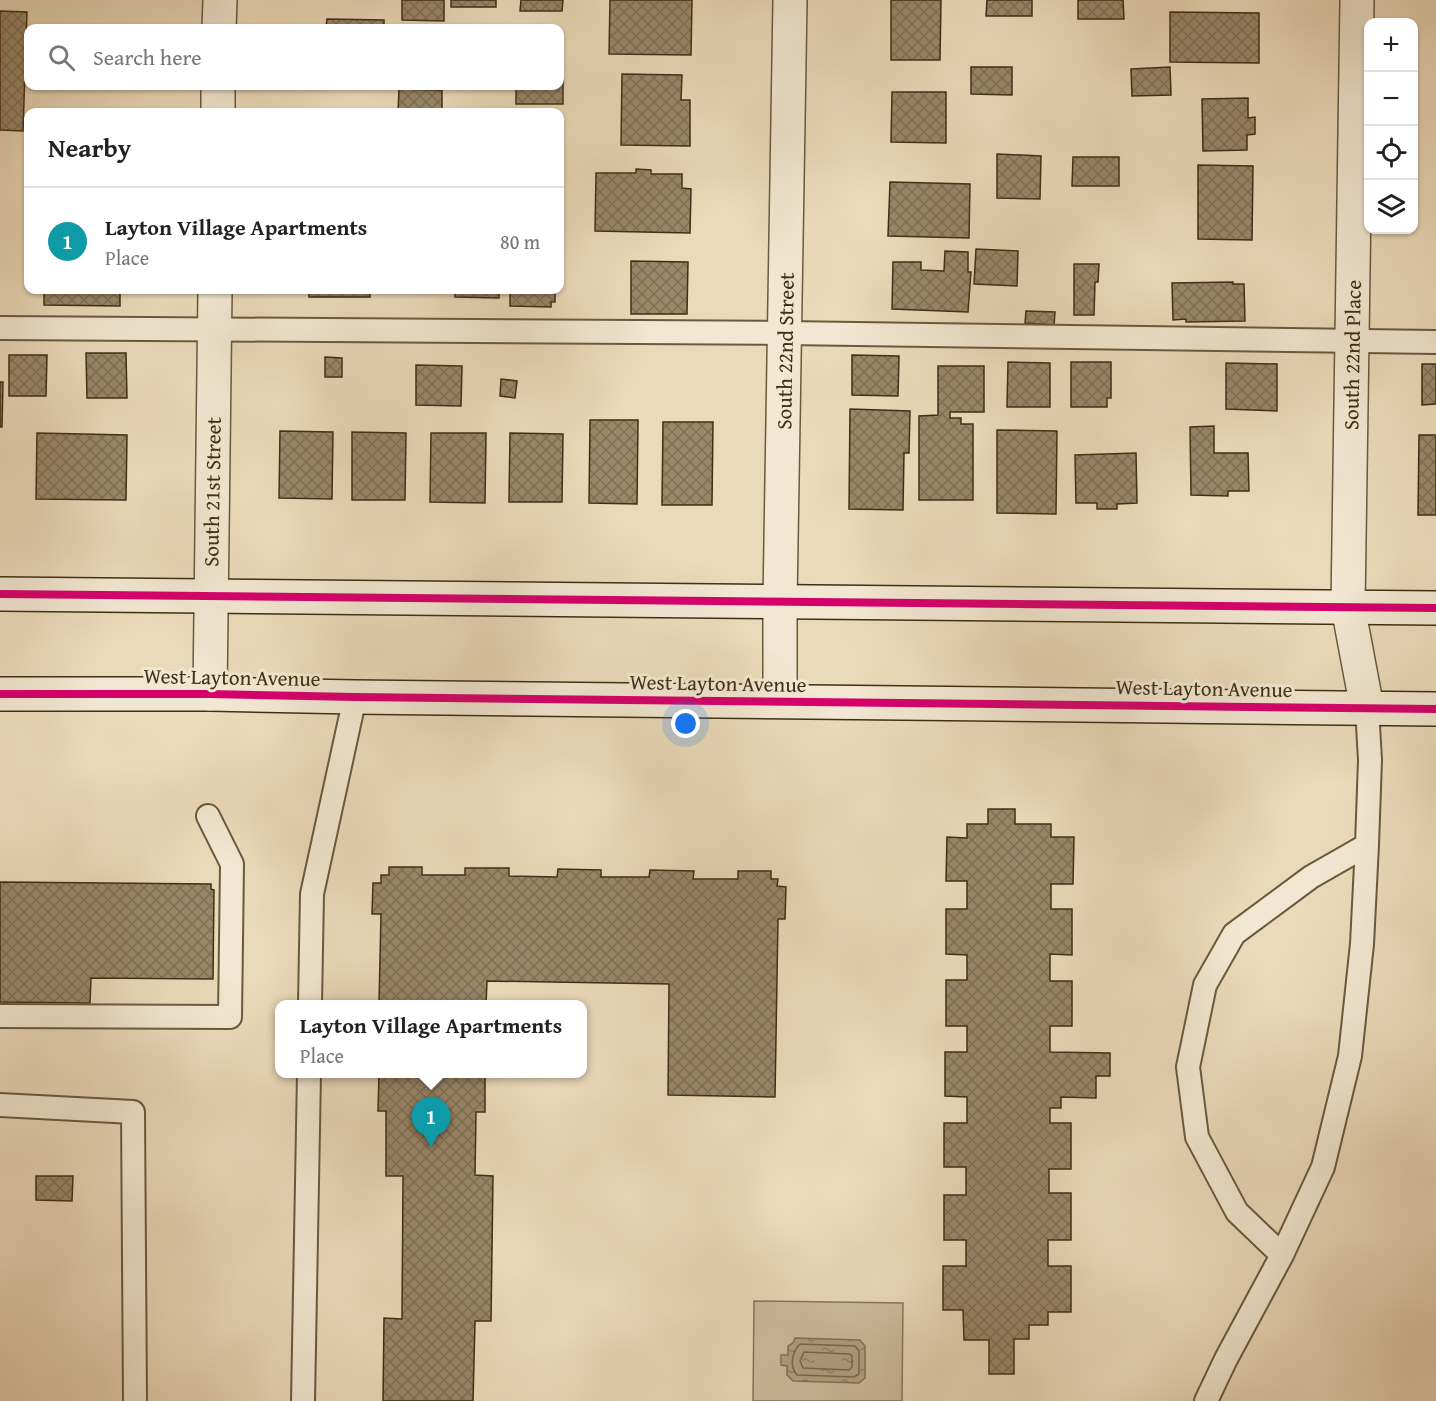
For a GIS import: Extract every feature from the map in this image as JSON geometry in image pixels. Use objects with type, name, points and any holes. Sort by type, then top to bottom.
[{"type":"main road","points":[[219,24],[220,0]]},
{"type":"main road","name":"South 22nd Street","points":[[780,701],[790,0]]},
{"type":"main road","name":"South 22nd Place","points":[[1357,0],[1348,607],[1367,708]]},
{"type":"main road","points":[[218,90],[218,108]]},
{"type":"main road","name":"South 21st Street","points":[[210,694],[215,294]]},
{"type":"main road","points":[[0,594],[1436,608]]},
{"type":"main road","name":"West Layton Avenue","points":[[0,694],[210,694],[1436,709]]},
{"type":"lane","points":[[0,328],[785,333],[1436,342]]},
{"type":"lane","points":[[310,1000],[312,894],[355,697]]},
{"type":"lane","points":[[1206,1401],[1282,1255],[1323,1167],[1350,1056],[1362,944],[1367,845],[1370,760],[1367,708]]},
{"type":"lane","points":[[0,1016],[230,1017],[231,864],[208,816]]},
{"type":"lane","points":[[1282,1255],[1237,1212],[1197,1137],[1188,1067],[1192,1044],[1205,985],[1234,934],[1311,877],[1367,845]]},
{"type":"lane","points":[[303,1401],[309,1078]]},
{"type":"lane","points":[[0,1105],[133,1112],[135,1401]]},
{"type":"shaded area","points":[[754,1301],[903,1303],[902,1401],[753,1401]]},
{"type":"water","points":[[795,1338],[860,1340],[865,1346],[865,1378],[859,1383],[793,1381],[787,1375],[787,1366],[781,1365],[781,1355],[788,1355],[788,1346]]},
{"type":"building","points":[[402,0],[444,0],[444,21],[402,20]]},
{"type":"building","points":[[451,0],[496,0],[496,7],[451,7]]},
{"type":"building","points":[[521,0],[563,0],[562,11],[520,11]]},
{"type":"building","points":[[610,0],[692,0],[691,55],[609,54]]},
{"type":"building","points":[[891,0],[941,0],[940,60],[891,60]]},
{"type":"building","points":[[987,0],[1032,0],[1032,16],[986,16]]},
{"type":"building","points":[[1078,0],[1123,0],[1124,19],[1078,19]]},
{"type":"building","points":[[0,11],[27,12],[27,24],[24,24],[23,131],[0,130]]},
{"type":"building","points":[[1170,12],[1259,13],[1259,63],[1170,62]]},
{"type":"building","points":[[327,19],[384,20],[384,24],[326,24]]},
{"type":"building","points":[[971,67],[1012,67],[1012,95],[971,94]]},
{"type":"building","points":[[1170,67],[1171,95],[1132,96],[1131,69]]},
{"type":"building","points":[[622,74],[682,75],[681,100],[690,100],[690,146],[621,145]]},
{"type":"building","points":[[399,90],[442,90],[442,108],[398,108]]},
{"type":"building","points":[[516,90],[563,90],[563,104],[516,104]]},
{"type":"building","points":[[892,92],[946,92],[946,143],[891,142]]},
{"type":"building","points":[[1248,98],[1248,118],[1255,117],[1255,134],[1247,135],[1247,150],[1203,151],[1202,99]]},
{"type":"building","points":[[997,154],[1041,156],[1040,199],[997,198]]},
{"type":"building","points":[[1073,157],[1119,157],[1119,186],[1072,186]]},
{"type":"building","points":[[1198,165],[1253,166],[1252,240],[1198,239]]},
{"type":"building","points":[[636,169],[651,170],[651,174],[682,174],[682,188],[691,189],[690,233],[595,231],[596,173],[636,173]]},
{"type":"building","points":[[890,182],[970,184],[969,238],[888,236]]},
{"type":"building","points":[[976,249],[1018,251],[1017,286],[974,284]]},
{"type":"building","points":[[945,251],[968,252],[968,272],[971,272],[968,312],[892,309],[893,262],[921,262],[921,270],[944,271]]},
{"type":"building","points":[[631,261],[688,262],[687,314],[631,314]]},
{"type":"building","points":[[1074,264],[1099,264],[1098,282],[1095,282],[1094,315],[1074,315]]},
{"type":"building","points":[[1233,282],[1233,284],[1244,284],[1245,321],[1186,322],[1186,319],[1173,320],[1172,283]]},
{"type":"building","points":[[44,294],[120,294],[120,306],[44,305]]},
{"type":"building","points":[[309,294],[370,294],[370,297],[309,297]]},
{"type":"building","points":[[455,294],[499,294],[499,298],[455,297]]},
{"type":"building","points":[[510,294],[555,294],[555,302],[551,302],[551,307],[510,306]]},
{"type":"building","points":[[1026,311],[1055,312],[1054,325],[1025,323]]},
{"type":"building","points":[[86,353],[126,353],[127,398],[87,398]]},
{"type":"building","points":[[9,355],[47,355],[46,396],[9,396]]},
{"type":"building","points":[[852,355],[899,356],[898,396],[852,395]]},
{"type":"building","points":[[325,357],[342,358],[342,377],[325,377]]},
{"type":"building","points":[[1008,362],[1050,363],[1050,407],[1007,407]]},
{"type":"building","points":[[1071,362],[1111,362],[1111,398],[1107,398],[1107,407],[1071,407]]},
{"type":"building","points":[[1226,363],[1277,364],[1277,411],[1226,409]]},
{"type":"building","points":[[1422,364],[1436,364],[1436,404],[1422,405]]},
{"type":"building","points":[[416,365],[462,366],[461,406],[416,405]]},
{"type":"building","points":[[938,366],[984,366],[984,412],[950,412],[950,418],[961,418],[961,424],[973,424],[973,500],[919,500],[919,416],[938,415]]},
{"type":"building","points":[[501,379],[517,381],[515,398],[500,396]]},
{"type":"building","points":[[0,382],[3,382],[2,427],[0,427]]},
{"type":"building","points":[[850,409],[910,411],[909,453],[904,453],[903,510],[849,509]]},
{"type":"building","points":[[590,420],[638,420],[637,504],[589,503]]},
{"type":"building","points":[[663,422],[713,422],[712,505],[662,505]]},
{"type":"building","points":[[1214,426],[1214,453],[1248,453],[1249,491],[1228,491],[1228,496],[1191,495],[1190,427]]},
{"type":"building","points":[[997,430],[1057,431],[1056,514],[997,513]]},
{"type":"building","points":[[280,431],[333,432],[332,499],[279,498]]},
{"type":"building","points":[[352,432],[406,433],[405,500],[352,500]]},
{"type":"building","points":[[37,433],[127,435],[126,500],[36,499]]},
{"type":"building","points":[[431,433],[486,433],[485,503],[430,502]]},
{"type":"building","points":[[510,433],[563,434],[562,502],[509,502]]},
{"type":"building","points":[[1419,435],[1436,435],[1436,515],[1418,515]]},
{"type":"building","points":[[1136,453],[1137,503],[1117,504],[1117,509],[1097,509],[1097,503],[1076,503],[1075,455]]},
{"type":"building","points":[[988,809],[1015,809],[1015,824],[1051,824],[1051,837],[1074,837],[1073,884],[1051,884],[1051,909],[1072,909],[1072,955],[1050,954],[1050,981],[1072,981],[1072,1026],[1050,1026],[1050,1052],[1110,1053],[1110,1076],[1096,1076],[1096,1098],[1061,1097],[1061,1108],[1050,1108],[1050,1123],[1071,1123],[1071,1169],[1049,1169],[1049,1193],[1071,1193],[1071,1240],[1048,1240],[1048,1266],[1071,1266],[1071,1312],[1048,1312],[1048,1325],[1029,1325],[1029,1339],[1014,1339],[1014,1374],[989,1374],[989,1340],[964,1340],[963,1310],[943,1310],[943,1266],[966,1266],[966,1240],[944,1240],[944,1195],[966,1195],[966,1167],[944,1167],[944,1123],[967,1123],[967,1097],[945,1096],[945,1052],[967,1052],[967,1026],[946,1026],[946,980],[967,980],[967,955],[946,954],[946,909],[967,909],[967,881],[946,881],[947,837],[967,838],[967,824],[988,824]]},
{"type":"building","points":[[389,867],[422,867],[422,875],[465,875],[465,868],[509,868],[509,876],[557,877],[558,869],[601,870],[601,877],[649,877],[650,870],[694,871],[693,879],[738,879],[738,871],[771,871],[771,879],[778,879],[777,886],[786,887],[785,919],[778,919],[775,1097],[668,1095],[669,984],[487,981],[486,1000],[379,1000],[381,914],[372,914],[373,883],[381,883],[381,875],[389,875]]},
{"type":"building","points":[[0,882],[211,884],[211,889],[214,890],[213,979],[91,978],[90,1003],[0,1002]]},
{"type":"building","points":[[379,1078],[485,1078],[485,1112],[476,1112],[475,1175],[493,1176],[491,1321],[475,1321],[473,1401],[383,1401],[384,1318],[402,1319],[403,1176],[386,1176],[386,1111],[378,1111]]},
{"type":"building","points":[[36,1176],[73,1176],[72,1201],[36,1200]]},
{"type":"cycle path","points":[[0,594],[1436,608]]},
{"type":"cycle path","points":[[0,694],[210,694],[1436,709]]},
{"type":"place","name":"Layton Village Apartments","points":[[431,1147]]}]
